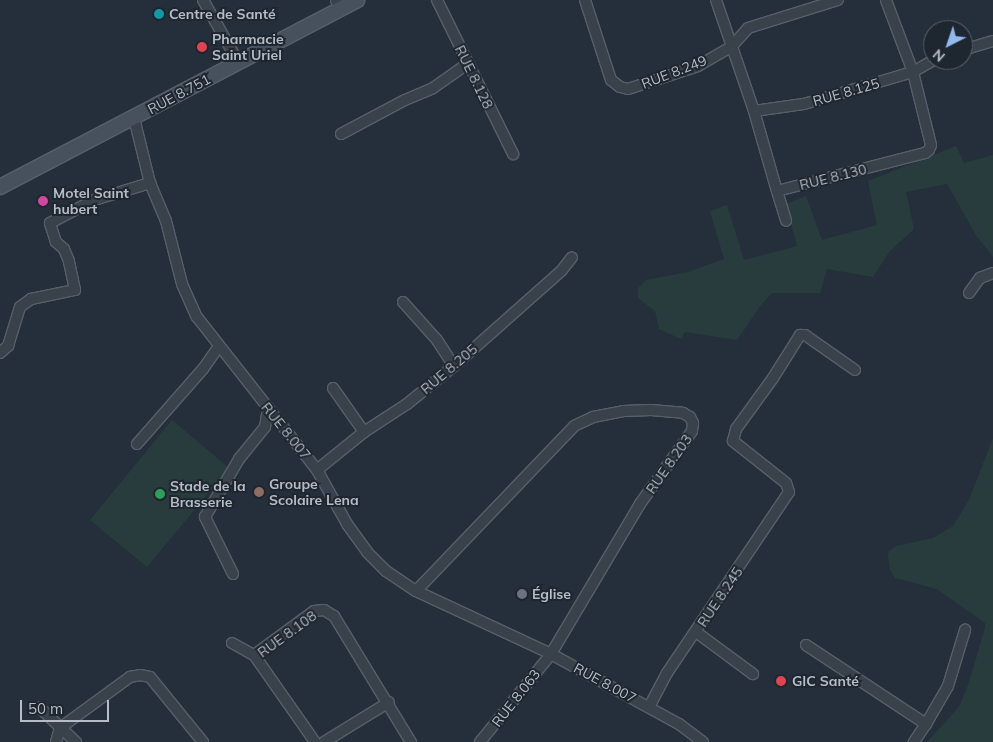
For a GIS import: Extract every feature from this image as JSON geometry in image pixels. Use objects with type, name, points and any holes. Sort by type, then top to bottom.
[{"type":"main road","name":"RUE 8.751","points":[[0,187],[239,63],[338,5],[357,0]]},
{"type":"street","points":[[203,0],[239,63]]},
{"type":"street","name":"RUE 8.128","points":[[436,0],[513,154]]},
{"type":"street","name":"RUE 8.249","points":[[586,0],[611,80],[620,87],[628,89],[698,66],[732,46],[748,28],[838,0]]},
{"type":"street","points":[[716,0],[754,111],[786,221]]},
{"type":"street","name":"RUE 8.130","points":[[777,190],[925,154],[929,150],[931,145],[913,72],[886,0]]},
{"type":"street","points":[[973,47],[993,41]]},
{"type":"street","points":[[341,134],[405,100],[433,88],[467,64]]},
{"type":"street","name":"RUE 8.125","points":[[754,111],[804,104],[913,72],[923,66]]},
{"type":"street","name":"RUE 8.007","points":[[134,118],[150,183],[166,222],[182,284],[197,317],[317,470],[346,524],[367,552],[386,571],[416,591],[550,654],[679,724],[703,742]]},
{"type":"street","points":[[0,353],[8,346],[20,307],[31,299],[75,290],[69,260],[64,249],[56,242],[50,223],[94,200],[150,183]]},
{"type":"street","name":"RUE 8.205","points":[[317,470],[364,432],[407,404],[454,366],[562,270],[572,257]]},
{"type":"street","points":[[969,293],[980,278],[993,273]]},
{"type":"street","points":[[403,302],[437,340],[454,366]]},
{"type":"street","name":"RUE 8.245","points":[[649,707],[667,673],[789,492],[789,487],[733,441],[736,429],[773,378],[800,335],[805,335],[855,370]]},
{"type":"street","points":[[137,444],[203,369],[219,346]]},
{"type":"street","points":[[333,388],[364,432]]},
{"type":"street","points":[[234,574],[205,518],[239,459],[265,427],[268,408]]},
{"type":"street","name":"RUE 8.203","points":[[416,591],[574,426],[593,417],[623,411],[651,410],[683,413],[690,417],[693,423],[692,432],[640,504],[550,654]]},
{"type":"street","name":"RUE 8.108","points":[[315,742],[254,655],[314,611],[324,610],[334,616],[411,742]]},
{"type":"street","points":[[914,742],[948,686],[965,630]]},
{"type":"street","points":[[696,632],[753,674]]},
{"type":"street","points":[[232,643],[254,655]]},
{"type":"street","points":[[806,645],[926,724]]},
{"type":"street","name":"RUE 8.063","points":[[480,742],[550,654]]},
{"type":"street","points":[[56,742],[60,728],[130,677],[140,675],[150,677],[203,742]]},
{"type":"street","points":[[324,742],[388,702]]},
{"type":"street","points":[[38,707],[76,742]]},
{"type":"green space","points":[[956,146],[964,163],[993,155],[993,257],[976,235],[947,184],[906,192],[914,229],[889,252],[873,277],[827,269],[820,293],[772,293],[761,305],[737,340],[685,332],[681,339],[659,329],[655,311],[638,298],[638,288],[646,280],[688,272],[724,259],[710,211],[727,205],[744,260],[797,246],[786,204],[806,196],[822,240],[877,225],[868,181]]},
{"type":"green space","name":"Stade de la Brasserie","points":[[172,420],[229,468],[147,567],[90,520]]},
{"type":"green space","points":[[993,438],[993,742],[927,742],[959,707],[968,685],[985,623],[937,589],[895,578],[890,570],[889,551],[896,546],[933,538],[953,526],[969,500]]},
{"type":"place","name":"Centre de Santé","points":[[159,14]]},
{"type":"place","name":"Pharmacie Saint Uriel","points":[[202,47]]},
{"type":"place","name":"Motel Saint hubert","points":[[43,201]]},
{"type":"place","name":"Groupe Scolaire Lena","points":[[259,492]]},
{"type":"place","name":"Stade de la Brasserie","points":[[160,494]]},
{"type":"place","name":"Église","points":[[522,594]]},
{"type":"place","name":"GIC Santé","points":[[781,681]]}]
